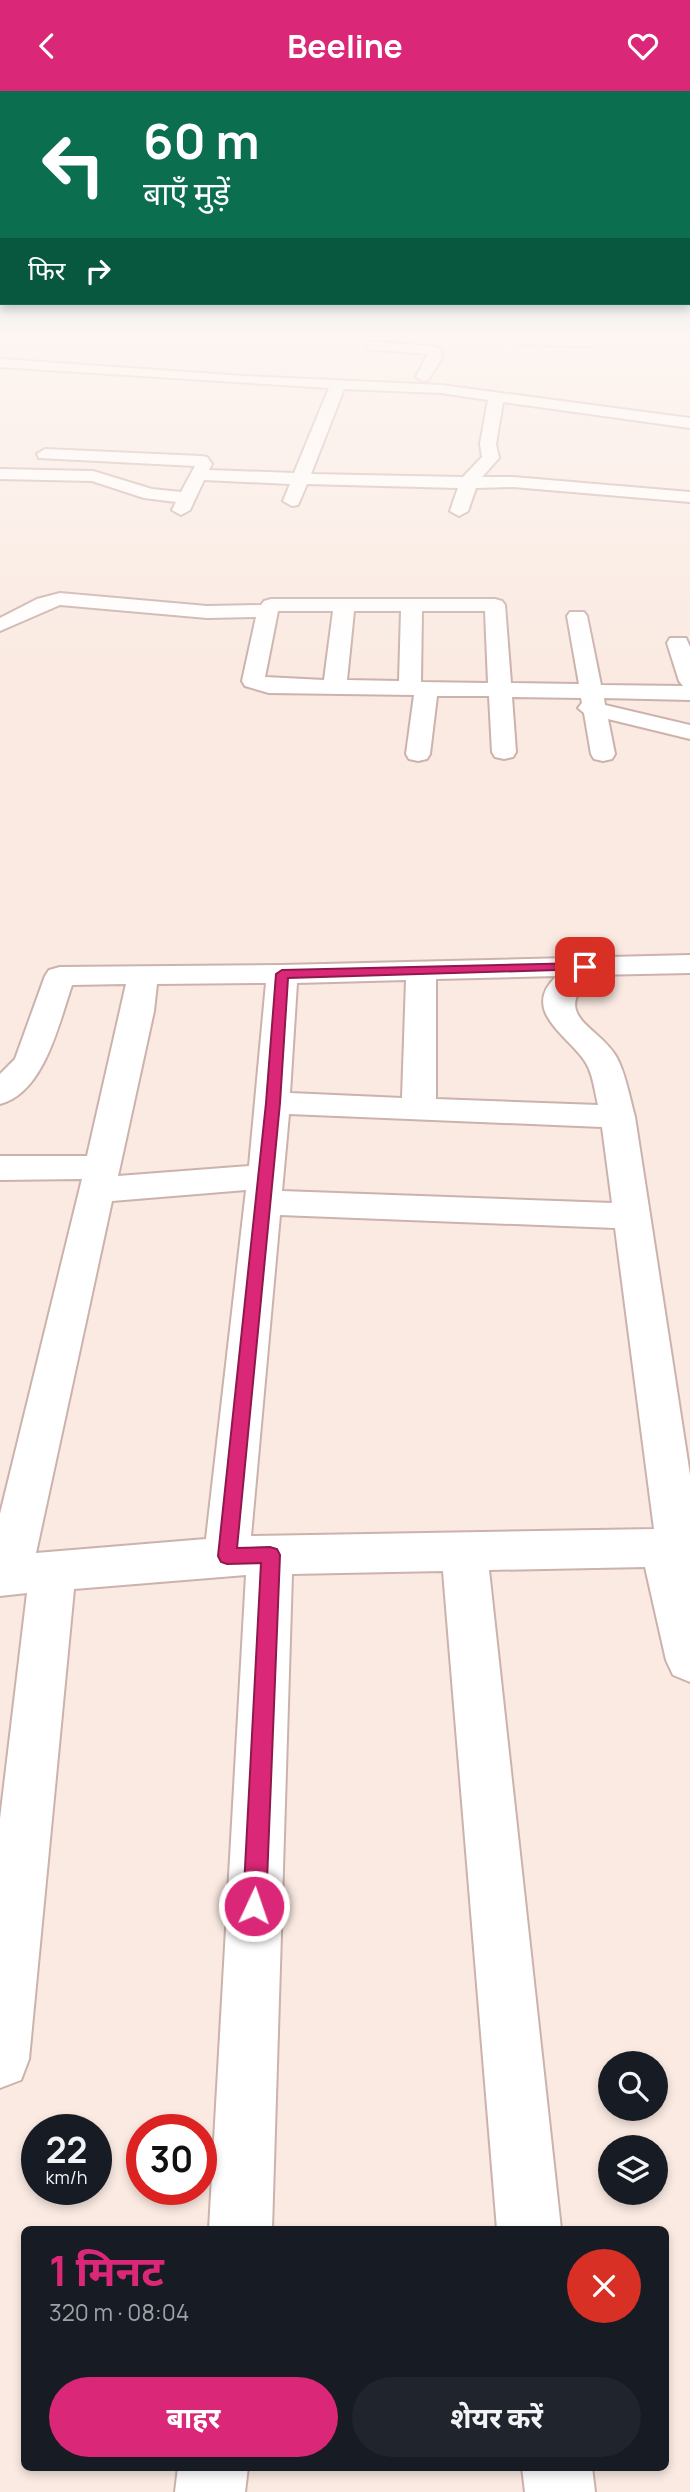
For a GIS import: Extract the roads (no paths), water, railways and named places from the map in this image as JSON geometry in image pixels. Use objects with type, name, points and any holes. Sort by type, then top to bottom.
[{"type":"street","points":[[291,504],[300,479],[319,443]]},
{"type":"street","points":[[459,511],[469,481],[491,458],[488,443]]},
{"type":"street","points":[[0,474],[29,474],[93,476],[184,504],[204,464],[192,460],[49,447],[29,474],[11,493]]},
{"type":"street","points":[[356,481],[361,462]]},
{"type":"street","points":[[409,489],[413,462]]},
{"type":"street","points":[[198,475],[356,481],[409,489],[469,481],[513,482],[690,497]]},
{"type":"street","points":[[0,625],[39,604],[60,599],[206,612],[268,611]]},
{"type":"street","points":[[335,687],[344,604]]},
{"type":"street","points":[[412,604],[418,689],[418,754]]},
{"type":"street","points":[[503,752],[503,690],[495,605],[271,605],[253,681],[269,686],[503,690],[593,700],[690,693]]},
{"type":"street","points":[[0,612],[28,612]]},
{"type":"street","points":[[577,616],[603,754]]},
{"type":"street","points":[[678,643],[690,681]]},
{"type":"street","points":[[593,700],[690,732]]},
{"type":"street","points":[[0,1094],[30,1062],[60,976],[282,974],[690,964]]},
{"type":"street","points":[[585,967],[563,987],[560,1004],[565,1022],[602,1060],[618,1117],[690,1660]]},
{"type":"street","points":[[419,1109],[421,971]]},
{"type":"street","points":[[0,2059],[20,1575],[99,1179],[138,1011],[143,974]]},
{"type":"street","points":[[240,2226],[249,1555],[263,1190],[273,1103],[282,974]]},
{"type":"street","points":[[273,1103],[618,1117]]},
{"type":"street","points":[[0,1168],[99,1179],[632,1216]]},
{"type":"street","points":[[20,1575],[249,1555],[677,1546]]},
{"type":"street","points":[[464,1551],[529,2226]]},
{"type":"street","points":[[210,2492],[213,2471]]},
{"type":"street","points":[[557,2471],[560,2492]]}]
